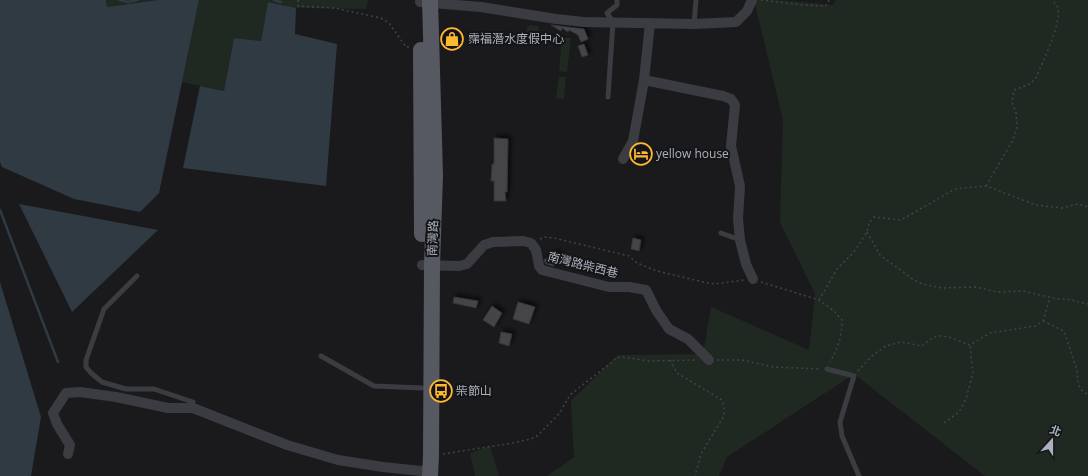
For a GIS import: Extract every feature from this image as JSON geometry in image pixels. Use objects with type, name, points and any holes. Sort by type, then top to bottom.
[{"type":"main road","name":"南灣路","points":[[425,1],[420,47],[427,265],[426,470]]},
{"type":"main road","name":"南灣路","points":[[425,1],[435,175],[427,265],[422,388],[426,470]]},
{"type":"street","points":[[425,1],[482,4],[556,19],[583,22],[694,24],[736,22],[747,11],[752,0]]},
{"type":"street","points":[[623,159],[633,141],[644,80],[650,23]]},
{"type":"street","points":[[644,80],[724,96],[731,98],[735,105],[731,146],[740,186],[738,219],[740,240],[746,264],[753,279]]},
{"type":"street","points":[[427,265],[459,266],[467,264],[484,245],[493,242],[523,241],[531,243]]},
{"type":"street","name":"南灣路柴西巷","points":[[531,243],[536,250],[539,266],[542,270],[609,287],[629,287],[646,290],[656,310],[669,329],[688,339],[709,360]]},
{"type":"street","points":[[68,454],[70,445],[57,424],[53,413],[66,393],[80,392],[116,397],[168,408],[193,408],[287,445],[338,460],[383,467],[426,470]]},
{"type":"lane","points":[[608,97],[612,22],[607,13],[617,5],[617,0]]},
{"type":"lane","points":[[694,24],[696,0]]},
{"type":"lane","points":[[721,233],[740,240]]},
{"type":"lane","points":[[137,276],[104,309],[86,360],[86,367],[102,382],[126,389],[154,389],[193,402]]},
{"type":"lane","points":[[321,356],[374,386],[422,388]]},
{"type":"lane","points":[[827,369],[854,376],[840,422],[842,436],[859,476]]},
{"type":"path","points":[[298,0],[298,6],[334,8],[381,18],[389,23],[406,48],[420,47]]},
{"type":"path","points":[[760,0],[826,6],[829,0]]},
{"type":"path","points":[[986,186],[1013,140],[1017,126],[1016,112],[1012,103],[1014,90],[1030,84],[1036,78],[1056,28],[1059,17],[1058,9],[1056,3],[1051,0]]},
{"type":"path","points":[[819,300],[837,269],[854,252],[867,232],[869,223],[874,217],[901,220],[955,188],[986,186],[1036,205],[1062,208],[1078,204],[1088,207]]},
{"type":"path","points":[[867,232],[880,255],[914,280],[922,284],[942,288],[976,287],[997,292],[1023,292],[1088,304]]},
{"type":"path","points":[[426,470],[538,436],[558,414],[570,395],[616,358],[622,357],[649,361],[742,360],[773,367],[827,369],[838,349],[842,332],[842,320],[834,311],[819,300],[753,279],[715,284],[657,272],[637,263],[628,256],[554,238],[544,237],[531,243]]},
{"type":"path","points":[[970,345],[990,333],[1036,326],[1043,320],[1050,298]]},
{"type":"path","points":[[1043,320],[1064,331],[1077,370],[1080,389],[1088,395]]},
{"type":"path","points":[[854,376],[873,355],[886,346],[901,342],[922,346],[930,339],[939,336],[970,345]]},
{"type":"path","points":[[944,424],[959,412],[966,399],[973,373],[970,345]]},
{"type":"path","points":[[670,360],[677,373],[722,400],[724,416],[701,454],[695,476]]},
{"type":"shaded area","points":[[0,0],[106,0],[107,7],[158,0],[199,0],[159,193],[140,212],[74,199],[2,167],[0,162]]},
{"type":"shaded area","points":[[106,0],[158,0],[107,7]]},
{"type":"shaded area","points":[[199,0],[368,0],[366,9],[296,8],[268,2],[261,41],[234,38],[224,91],[182,82]]},
{"type":"shaded area","points":[[754,0],[779,0],[833,5],[836,0],[1088,0],[1088,476],[985,476],[854,374],[727,457],[719,476],[547,476],[574,457],[571,401],[618,355],[703,354],[711,307],[809,350],[815,294],[780,222],[783,120]]},
{"type":"shaded area","points":[[268,2],[296,8],[295,34],[337,44],[326,186],[183,168],[200,86],[224,91],[234,38],[261,41]]},
{"type":"shaded area","points":[[530,25],[538,26],[539,28],[538,43],[535,45],[528,45],[526,42],[527,28]]},
{"type":"shaded area","points":[[562,38],[571,38],[567,72],[559,71]]},
{"type":"shaded area","points":[[559,77],[566,77],[564,99],[556,98]]},
{"type":"shaded area","points":[[19,204],[158,230],[72,312]]},
{"type":"shaded area","points":[[0,282],[41,417],[31,476],[0,476]]},
{"type":"shaded area","points":[[490,446],[499,476],[475,476],[470,453]]},
{"type":"building","points":[[551,25],[584,29],[588,39],[581,42],[578,35],[569,30],[568,32],[562,28],[561,31]]},
{"type":"building","points":[[584,44],[588,55],[582,57],[578,46]]},
{"type":"building","points":[[494,138],[508,139],[507,192],[505,192],[506,201],[494,201],[494,181],[491,181],[492,164],[494,164]]},
{"type":"building","points":[[633,238],[641,240],[639,251],[631,249]]},
{"type":"building","points":[[556,252],[562,260],[553,266],[546,264],[544,260]]},
{"type":"building","points":[[454,297],[478,301],[476,308],[453,303]]},
{"type":"building","points":[[518,302],[535,307],[529,324],[513,319]]},
{"type":"building","points":[[492,306],[502,313],[494,327],[483,320]]},
{"type":"building","points":[[501,332],[512,334],[509,346],[499,343]]},
{"type":"waterway","points":[[120,0],[128,2],[137,0]]},
{"type":"waterway","points":[[274,0],[281,2]]},
{"type":"waterway","points":[[0,210],[58,362]]},
{"type":"place","name":"霈福潛水度假中心","points":[[452,39]]},
{"type":"place","name":"yellow house","points":[[641,154]]},
{"type":"place","name":"柴節山","points":[[441,391]]}]
